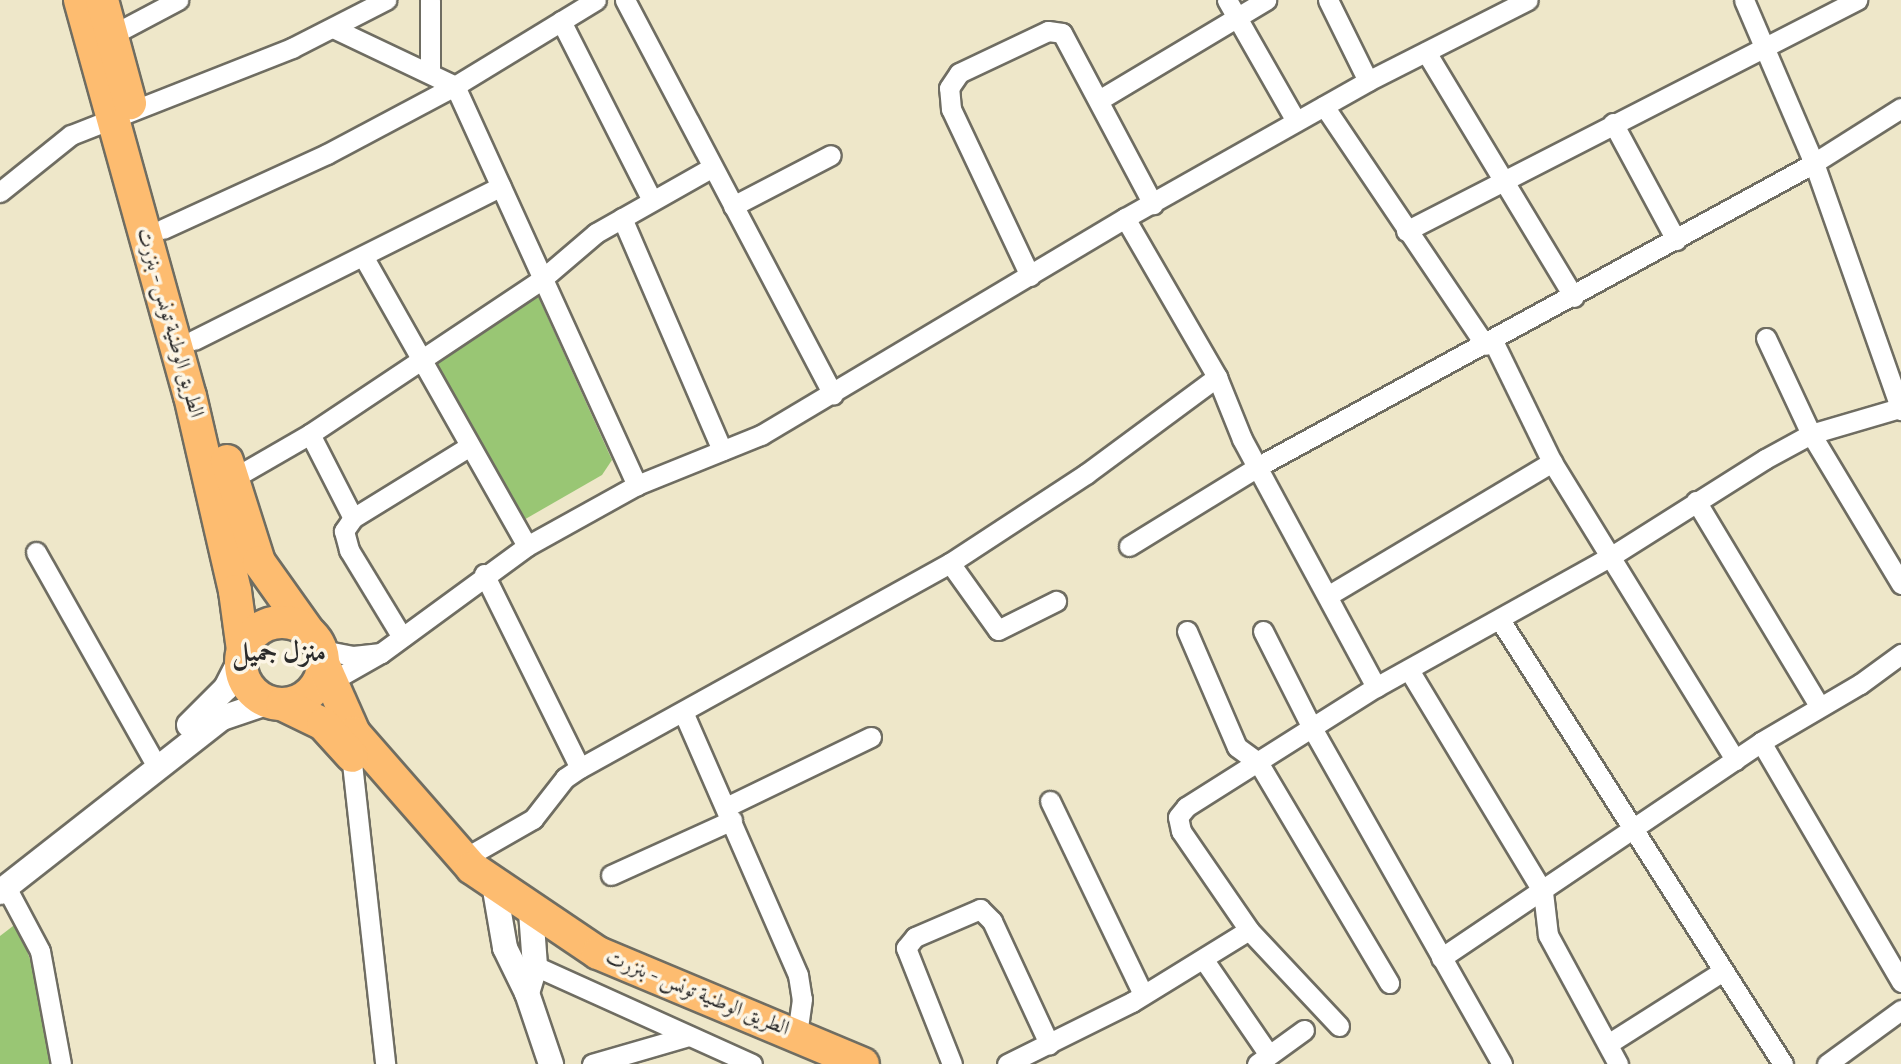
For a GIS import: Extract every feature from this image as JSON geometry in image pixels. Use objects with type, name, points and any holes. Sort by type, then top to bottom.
[{"type":"main road","name":"الطريق الوطنية تونس - بنزرت","points":[[79,0],[163,229],[232,479],[259,562],[323,724],[445,861],[495,895]]},
{"type":"main road","name":"الطريق الوطنية تونس - بنزرت","points":[[102,0],[112,35],[122,117],[235,591],[247,685],[305,675]]},
{"type":"main road","points":[[242,654],[249,638],[270,623],[296,625],[305,675]]},
{"type":"main road","name":"الطريق الوطنية تونس - بنزرت","points":[[305,675],[533,938],[629,988],[813,1064]]},
{"type":"main road","name":"الطريق الوطنية تونس - بنزرت","points":[[533,938],[641,974],[797,1034],[863,1064]]},
{"type":"street","points":[[112,35],[178,0]]},
{"type":"street","points":[[0,192],[71,135],[122,117],[333,28],[386,0]]},
{"type":"street","points":[[430,0],[430,71]]},
{"type":"street","points":[[163,229],[327,154],[455,86],[596,0]]},
{"type":"street","points":[[625,0],[711,168],[833,395]]},
{"type":"street","points":[[1099,100],[1232,8],[1266,0]]},
{"type":"street","points":[[1328,0],[1368,81]]},
{"type":"street","points":[[305,675],[381,653],[484,574],[527,546],[637,485],[761,435],[833,395],[1125,218],[1296,121],[1368,81],[1528,0]]},
{"type":"street","points":[[1339,1027],[1249,930],[1181,831],[1178,817],[1185,807],[1376,687],[1500,620],[1811,434],[1901,409],[1814,163],[1744,0]]},
{"type":"street","points":[[1406,231],[1502,178],[1765,50],[1857,0]]},
{"type":"street","points":[[1232,8],[1296,121]]},
{"type":"street","points":[[561,21],[652,200]]},
{"type":"street","points":[[333,28],[430,71],[455,86],[541,280],[637,485]]},
{"type":"street","points":[[1030,276],[951,109],[949,88],[959,73],[1055,31],[1069,39],[1153,204]]},
{"type":"street","points":[[1426,52],[1574,297]]},
{"type":"street","points":[[1324,106],[1406,231],[1489,343],[1552,461],[1735,760]]},
{"type":"street","points":[[1129,546],[1259,466],[1574,297],[1814,163],[1901,108]]},
{"type":"street","points":[[1613,122],[1676,240]]},
{"type":"street","points":[[733,206],[831,155]]},
{"type":"street","points":[[232,479],[310,434],[541,280],[596,233],[711,168]]},
{"type":"street","points":[[194,340],[501,186]]},
{"type":"street","points":[[622,218],[722,450]]},
{"type":"street","points":[[1125,218],[1217,377],[1242,439],[1329,595],[1376,687]]},
{"type":"street","points":[[363,256],[419,360],[527,546]]},
{"type":"street","points":[[1766,338],[1811,434],[1901,584]]},
{"type":"street","points":[[463,859],[533,819],[565,778],[580,768],[684,714],[950,563],[1086,474],[1217,377]]},
{"type":"street","points":[[310,434],[353,518]]},
{"type":"street","points":[[402,637],[346,543],[344,531],[353,518],[470,446]]},
{"type":"street","points":[[1329,595],[1552,461]]},
{"type":"street","points":[[1696,501],[1820,707]]},
{"type":"street","points":[[36,552],[152,758]]},
{"type":"street","points":[[950,563],[998,630],[1056,601]]},
{"type":"street","points":[[484,574],[580,768]]},
{"type":"street","points":[[1500,620],[1783,1064]]},
{"type":"street","points":[[1187,631],[1230,736],[1243,754],[1258,762],[1389,983]]},
{"type":"street","points":[[1263,631],[1312,728],[1502,1064]]},
{"type":"street","points":[[61,1064],[40,951],[3,890],[95,815],[222,718],[305,675],[353,656],[381,653]]},
{"type":"street","points":[[95,815],[152,758],[212,705],[242,654]]},
{"type":"street","points":[[1441,958],[1635,830],[1761,742],[1900,657]]},
{"type":"street","points":[[1409,670],[1543,892],[1548,935],[1618,1064]]},
{"type":"street","points":[[684,714],[802,988],[797,1034]]},
{"type":"street","points":[[611,875],[871,737]]},
{"type":"street","points":[[1761,742],[1901,982]]},
{"type":"street","points":[[351,754],[385,1064]]},
{"type":"street","points":[[1050,801],[1143,995]]},
{"type":"street","points":[[495,895],[505,948],[527,993],[551,1064]]},
{"type":"street","points":[[952,1064],[906,948],[915,937],[980,909],[992,921],[1049,1044]]},
{"type":"street","points":[[1007,1064],[1143,995],[1249,930]]},
{"type":"street","points":[[527,993],[533,938],[718,1056],[752,1064]]},
{"type":"street","points":[[1204,960],[1263,1059],[1304,1030]]},
{"type":"street","points":[[1608,1044],[1723,971]]},
{"type":"street","points":[[1827,1064],[1855,1055],[1901,1010]]},
{"type":"street","points":[[592,1064],[689,1036]]},
{"type":"green space","points":[[530,292],[538,296],[612,460],[602,475],[515,525],[427,360]]},
{"type":"green space","points":[[17,923],[37,979],[50,1064],[0,1064],[0,936]]},
{"type":"district","name":"منزل جميل","points":[[279,654]]}]
